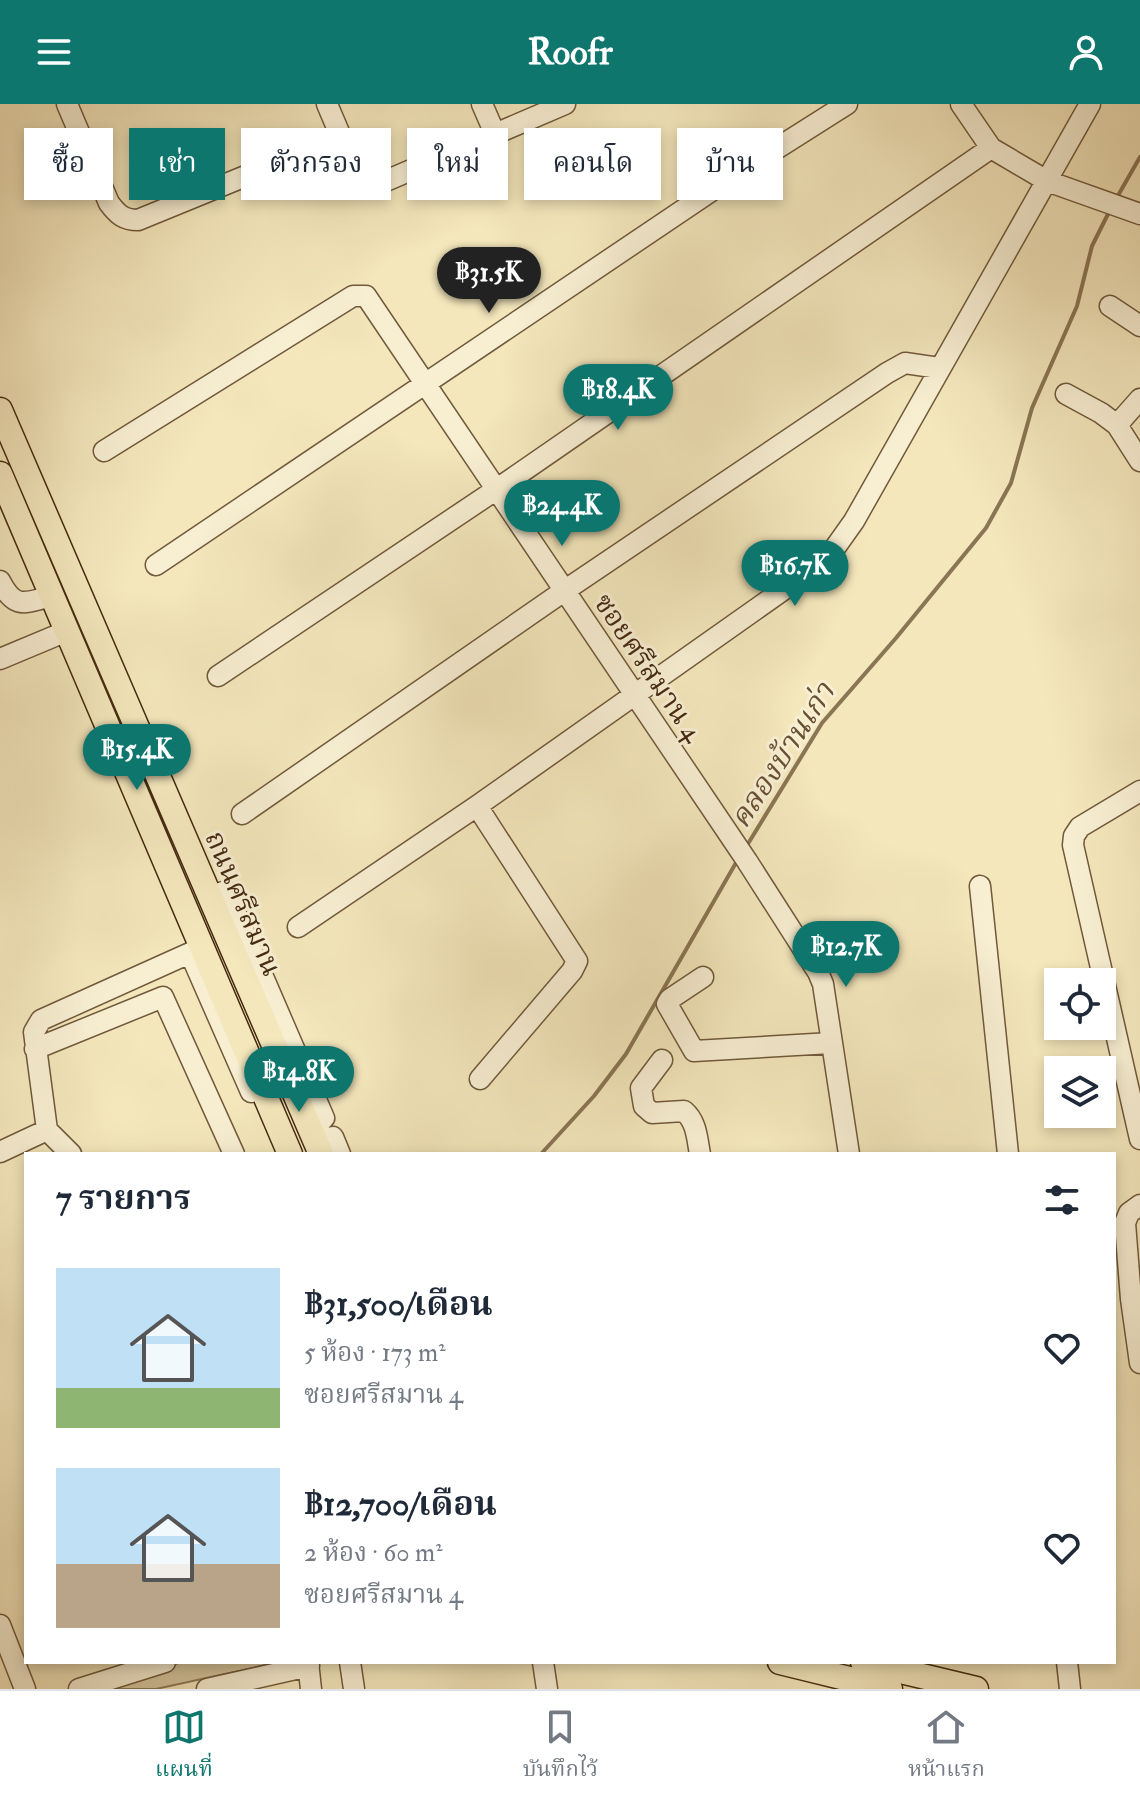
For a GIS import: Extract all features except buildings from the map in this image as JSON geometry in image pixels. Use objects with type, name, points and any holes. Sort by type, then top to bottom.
[{"type":"main road","name":"ถนนศรีสมาน","points":[[0,410],[315,1142]]},
{"type":"main road","name":"ถนนศรีสมาน","points":[[0,474],[196,950],[289,1152]]},
{"type":"main road","points":[[788,1664],[890,1689]]},
{"type":"main road","points":[[880,1664],[923,1669],[976,1689]]},
{"type":"street","points":[[67,104],[109,203],[118,215],[127,220],[138,220],[241,178]]},
{"type":"street","points":[[327,104],[337,128]]},
{"type":"street","points":[[482,104],[492,128]]},
{"type":"street","points":[[508,128],[565,104]]},
{"type":"street","points":[[156,565],[735,175],[847,104]]},
{"type":"street","points":[[961,104],[991,148],[1047,181],[1131,211]]},
{"type":"street","points":[[298,927],[477,806],[827,559],[854,521],[1090,104]]},
{"type":"street","points":[[218,676],[497,489],[991,148]]},
{"type":"street","name":"ซอยศรีสมาน 4","points":[[104,451],[327,312],[360,294],[371,302],[747,861],[821,978],[849,1152]]},
{"type":"street","points":[[1110,306],[1140,326]]},
{"type":"street","points":[[242,814],[887,373],[905,363],[939,368]]},
{"type":"street","points":[[1066,394],[1117,425],[1140,461]]},
{"type":"street","points":[[1117,425],[1140,399]]},
{"type":"street","points":[[0,581],[7,595],[15,602],[24,603],[52,596]]},
{"type":"street","points":[[0,659],[67,631]]},
{"type":"street","points":[[1140,791],[1080,827],[1073,845],[1140,1139]]},
{"type":"street","points":[[477,806],[577,961],[572,971],[480,1079]]},
{"type":"street","points":[[980,886],[1008,1152]]},
{"type":"street","points":[[69,1152],[47,1130],[34,1032],[41,1020],[196,950],[277,1152]]},
{"type":"street","points":[[703,977],[667,1004],[694,1051],[831,1043]]},
{"type":"street","points":[[35,1049],[163,997],[233,1152]]},
{"type":"street","points":[[662,1060],[641,1088],[644,1106],[652,1113],[684,1111],[688,1114],[694,1125],[700,1152]]},
{"type":"street","points":[[0,1152],[47,1130]]},
{"type":"street","points":[[315,1142],[333,1137],[339,1152]]},
{"type":"street","points":[[1140,1205],[1129,1213],[1125,1223],[1140,1363]]},
{"type":"street","points":[[0,1625],[25,1689]]},
{"type":"street","points":[[79,1689],[159,1664]]},
{"type":"street","points":[[207,1689],[308,1664],[311,1689]]},
{"type":"street","points":[[350,1664],[354,1689]]},
{"type":"street","points":[[543,1664],[547,1689]]},
{"type":"street","points":[[1067,1664],[1070,1689]]},
{"type":"shaded area","points":[[176,1664],[271,1664],[156,1689],[111,1689]]},
{"type":"waterway","name":"คลองบ้านเก่า","points":[[1116,199],[1140,157]]},
{"type":"waterway","name":"คลองบ้านเก่า","points":[[746,847],[822,723],[986,528],[1011,483],[1032,408],[1077,306],[1092,246],[1110,210]]},
{"type":"waterway","name":"คลองบ้านเก่า","points":[[543,1152],[594,1096],[626,1054],[737,861]]}]
